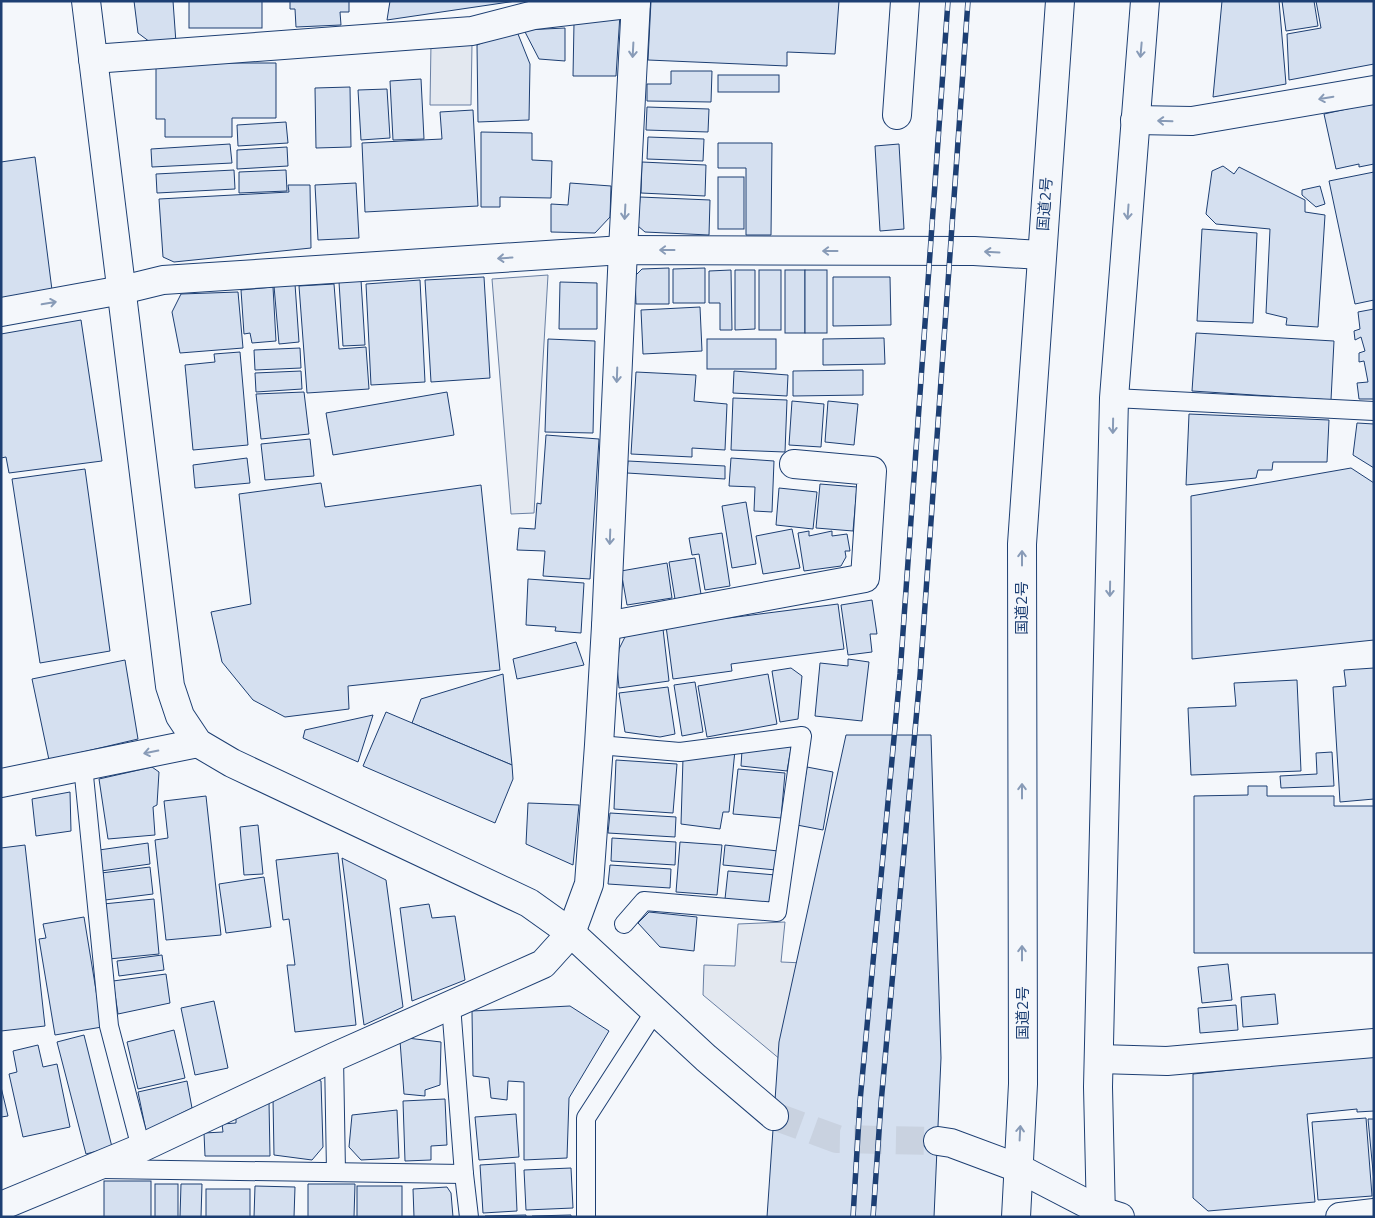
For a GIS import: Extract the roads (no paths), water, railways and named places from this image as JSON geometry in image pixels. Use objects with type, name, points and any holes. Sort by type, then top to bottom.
[{"type":"main road","points":[[86,1],[170,686],[180,716],[198,743],[232,763],[529,903],[571,933],[706,1058],[774,1116]]},
{"type":"main road","points":[[897,115],[905,1]]},
{"type":"main road","name":"国道2号","points":[[1016,1217],[1023,1084],[1022,544],[1060,1]]},
{"type":"main road","points":[[1107,1215],[1099,1059],[1114,398],[1145,1]]},
{"type":"main road","points":[[1,1206],[94,1169],[334,1057],[543,964],[571,933],[589,884],[606,626],[636,2],[534,15],[472,31],[93,58]]},
{"type":"main road","points":[[1135,120],[1192,121],[1374,90]]},
{"type":"main road","points":[[1,312],[122,290],[163,280],[623,250],[964,251],[1041,255]]},
{"type":"main road","points":[[606,626],[865,578],[872,471],[794,464]]},
{"type":"main road","points":[[1,783],[198,743]]},
{"type":"main road","points":[[1099,1059],[1167,1061],[1374,1043]]},
{"type":"main road","points":[[938,1141],[951,1143],[1018,1168],[1107,1215]]},
{"type":"main road","points":[[1340,1217],[1374,1213]]},
{"type":"lane","points":[[1114,398],[1374,411]]},
{"type":"lane","points":[[599,745],[680,752],[802,736],[777,912],[644,901],[624,924]]},
{"type":"lane","points":[[83,766],[109,1026],[141,1148]]},
{"type":"lane","points":[[452,1005],[464,1174],[469,1217]]},
{"type":"lane","points":[[586,1217],[586,1118],[655,1011]]},
{"type":"lane","points":[[334,1057],[336,1172]]},
{"type":"lane","points":[[94,1169],[464,1174]]},
{"type":"tunnel","points":[[774,1116],[837,1139],[938,1141]]},
{"type":"railway","points":[[853,1217],[860,1101],[900,674],[948,1]]},
{"type":"railway","points":[[873,1217],[881,1103],[920,676],[968,1]]}]
